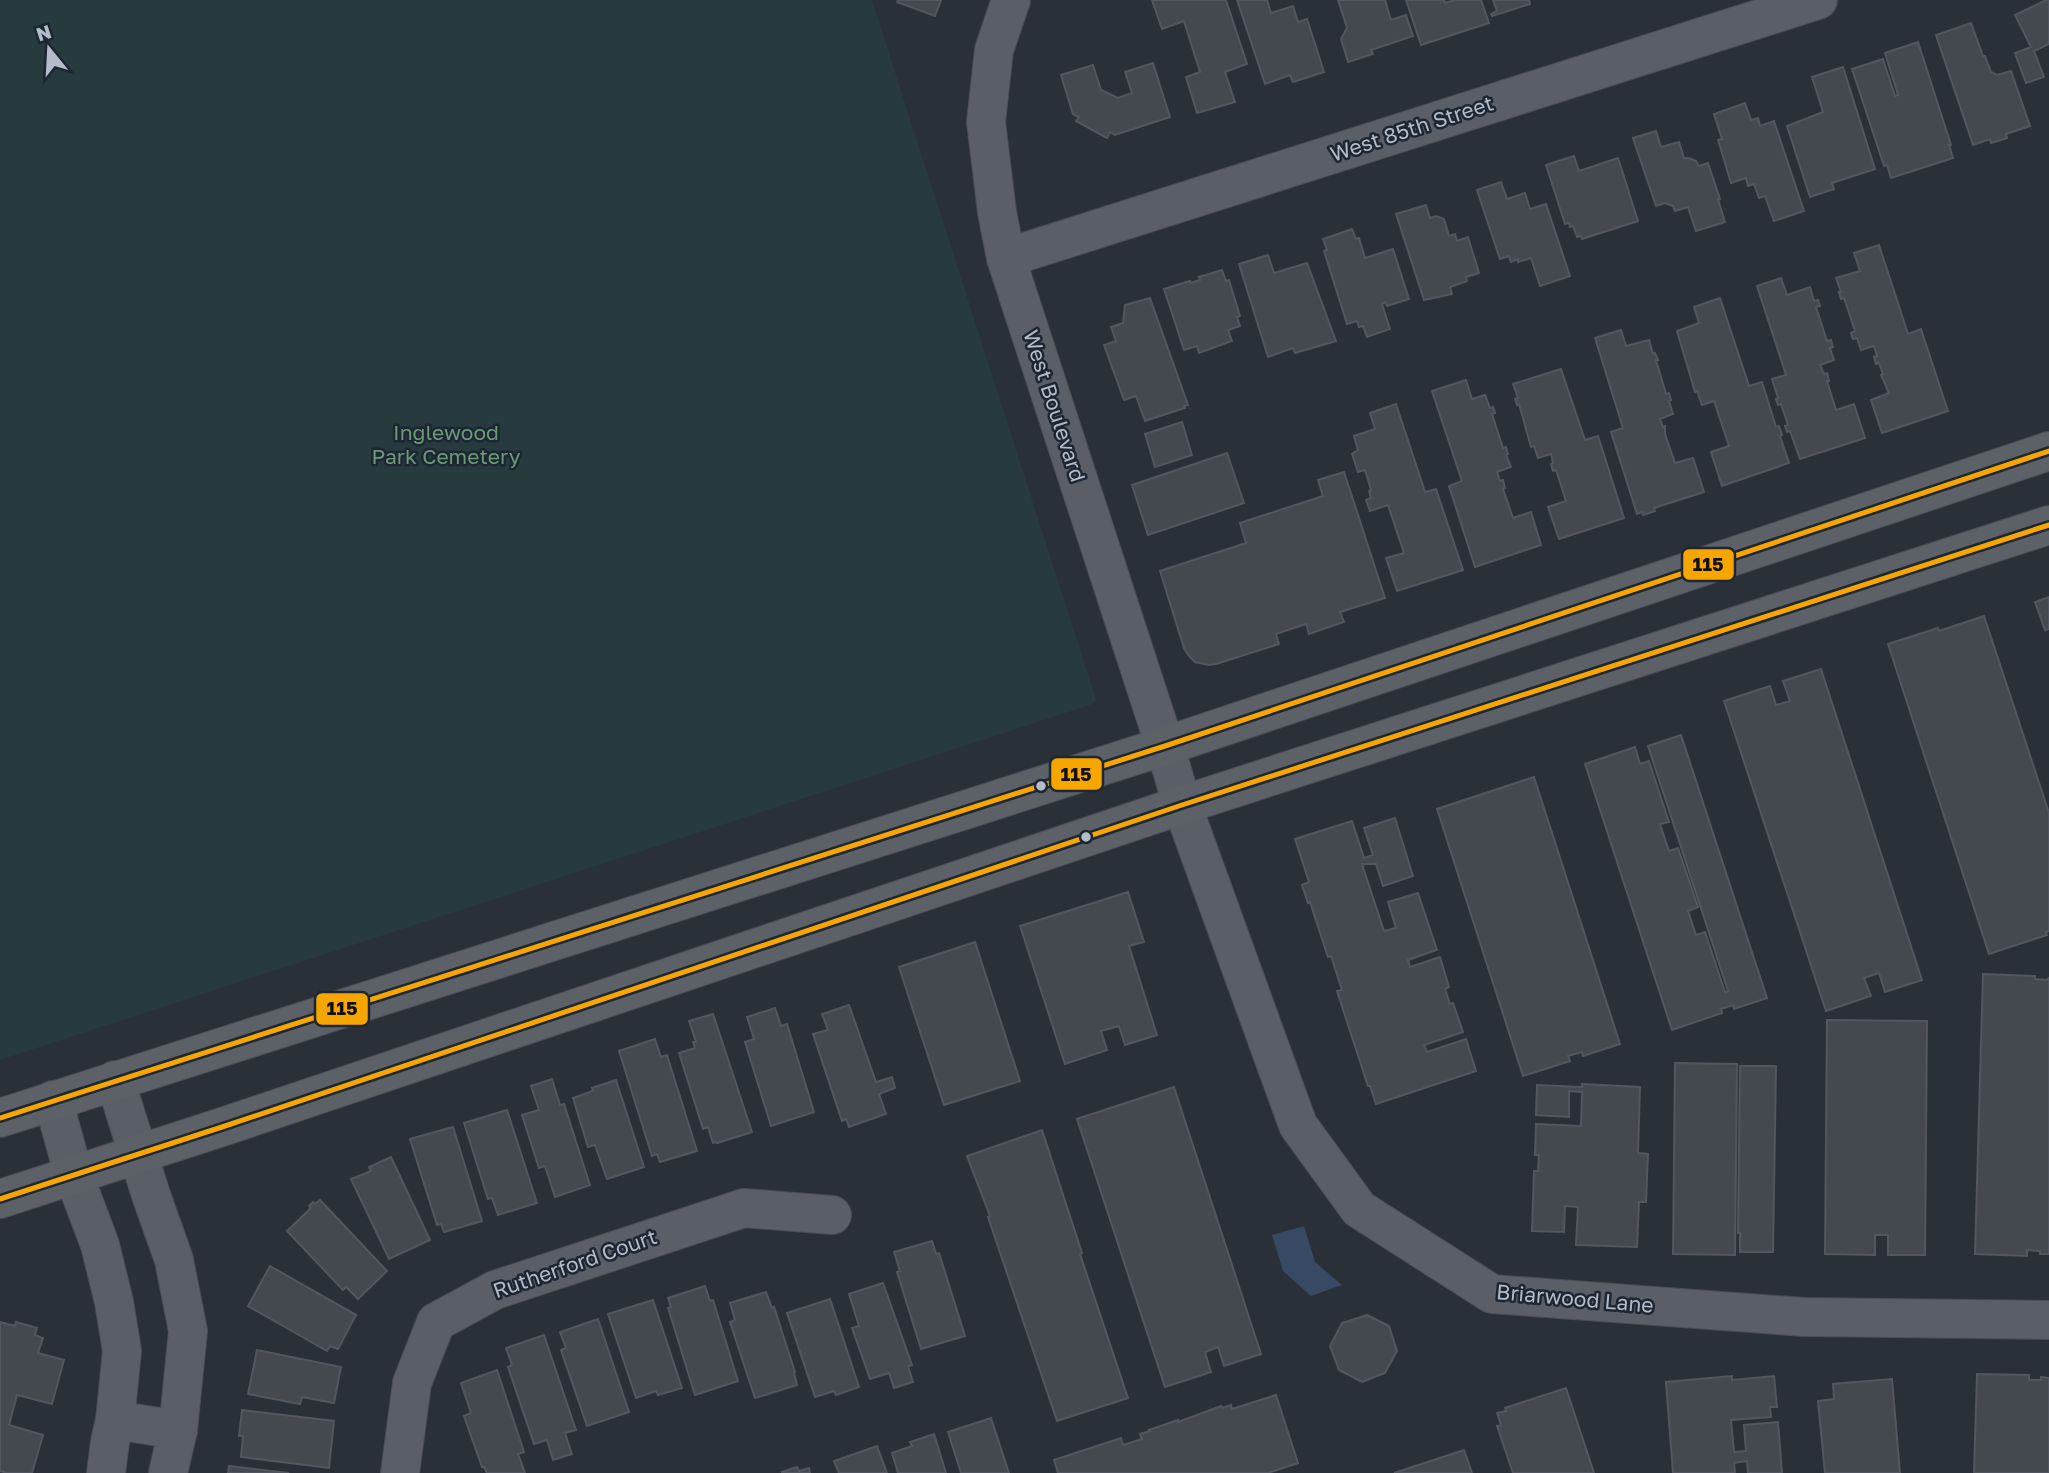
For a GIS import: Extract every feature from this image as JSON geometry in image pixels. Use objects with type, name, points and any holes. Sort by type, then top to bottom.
[{"type":"main road","points":[[0,1118],[1165,746],[2049,452]]},
{"type":"main road","points":[[0,1199],[249,1119],[1182,805],[2049,524]]},
{"type":"street","name":"West Boulevard","points":[[1011,0],[994,50],[986,122],[997,212],[1006,258],[1182,805]]},
{"type":"street","name":"West 85th Street","points":[[1006,258],[1818,0]]},
{"type":"street","name":"Briarwood Lane","points":[[1182,805],[1298,1125],[1359,1209],[1492,1294],[1804,1317],[2049,1320]]},
{"type":"street","points":[[115,1080],[137,1154],[174,1260],[188,1331],[178,1430],[168,1473]]},
{"type":"street","points":[[52,1100],[74,1176],[100,1245],[120,1338],[122,1351],[110,1445]]},
{"type":"street","name":"Rutherford Court","points":[[400,1473],[412,1383],[436,1322],[495,1290],[744,1208],[832,1215]]},
{"type":"street","points":[[87,1473],[92,1453],[110,1445],[178,1430]]},
{"type":"green space","name":"Inglewood Park Cemetery","points":[[0,0],[872,0],[1095,701],[1090,705],[0,1060]]},
{"type":"water","points":[[1304,1226],[1315,1262],[1342,1285],[1311,1296],[1283,1271],[1272,1235]]},
{"type":"building","points":[[941,0],[935,16],[897,2]]},
{"type":"building","points":[[1152,0],[1226,0],[1247,64],[1225,72],[1235,102],[1197,113],[1186,77],[1200,72],[1184,21],[1162,29]]},
{"type":"building","points":[[1237,0],[1267,0],[1271,13],[1293,6],[1298,22],[1307,19],[1324,72],[1293,82],[1290,75],[1265,84]]},
{"type":"building","points":[[1338,0],[1385,0],[1391,20],[1406,15],[1413,36],[1371,50],[1373,54],[1348,62],[1341,39],[1347,28]]},
{"type":"building","points":[[1406,0],[1444,0],[1445,3],[1455,0],[1481,0],[1489,23],[1421,45]]},
{"type":"building","points":[[1493,0],[1529,0],[1530,4],[1492,16],[1491,14],[1497,11]]},
{"type":"building","points":[[2049,0],[2049,44],[2034,51],[2044,77],[2026,83],[2015,53],[2031,47],[2015,15]]},
{"type":"building","points":[[1971,23],[1991,72],[1997,75],[2011,71],[2030,126],[2006,134],[2007,138],[1991,143],[1990,139],[1973,145],[1936,35]]},
{"type":"building","points":[[1918,42],[1953,158],[1891,178],[1887,165],[1884,166],[1852,69],[1883,59],[1895,96],[1898,95],[1885,53]]},
{"type":"building","points":[[1153,63],[1170,117],[1115,135],[1110,132],[1107,138],[1076,121],[1079,117],[1073,114],[1061,75],[1093,65],[1101,90],[1118,98],[1132,93],[1125,72]]},
{"type":"building","points":[[1843,67],[1875,169],[1832,183],[1834,189],[1810,197],[1787,126],[1823,112],[1812,77]]},
{"type":"building","points":[[1745,103],[1751,120],[1758,118],[1760,126],[1774,121],[1804,211],[1774,221],[1765,196],[1759,198],[1754,184],[1748,186],[1746,178],[1731,183],[1718,140],[1722,139],[1714,114]]},
{"type":"building","points":[[1656,131],[1661,147],[1679,142],[1684,158],[1696,161],[1699,166],[1708,163],[1725,222],[1696,231],[1688,207],[1675,211],[1673,206],[1665,203],[1656,206],[1633,138]]},
{"type":"building","points":[[1574,156],[1579,171],[1618,158],[1638,221],[1582,239],[1581,236],[1577,237],[1573,226],[1565,224],[1546,165]]},
{"type":"building","points":[[1501,182],[1507,199],[1525,193],[1530,209],[1546,204],[1570,276],[1540,286],[1531,258],[1518,262],[1518,259],[1511,262],[1509,256],[1500,259],[1477,190]]},
{"type":"building","points":[[1426,205],[1430,218],[1436,216],[1444,219],[1449,236],[1455,234],[1457,241],[1468,237],[1479,273],[1450,287],[1452,294],[1424,300],[1396,214]]},
{"type":"building","points":[[1352,229],[1356,239],[1359,238],[1365,258],[1393,249],[1409,299],[1387,306],[1385,302],[1382,304],[1390,329],[1367,337],[1363,326],[1359,327],[1357,321],[1347,324],[1324,251],[1327,250],[1323,239]]},
{"type":"building","points":[[1879,245],[1908,334],[1921,329],[1948,411],[1882,433],[1871,400],[1889,393],[1879,363],[1876,364],[1874,346],[1861,350],[1857,338],[1853,339],[1851,333],[1855,331],[1844,298],[1841,299],[1836,278],[1860,271],[1854,253]]},
{"type":"building","points":[[1268,255],[1274,273],[1307,263],[1336,341],[1295,353],[1293,348],[1268,357],[1239,264]]},
{"type":"building","points":[[1222,270],[1226,281],[1229,280],[1240,316],[1237,317],[1240,326],[1228,330],[1232,341],[1199,353],[1197,346],[1184,350],[1164,289],[1190,281],[1191,283],[1200,280],[1199,277]]},
{"type":"building","points":[[1781,278],[1787,295],[1810,287],[1814,301],[1818,300],[1820,306],[1816,307],[1827,341],[1831,340],[1833,347],[1830,348],[1834,360],[1820,365],[1824,374],[1827,373],[1836,410],[1854,404],[1865,438],[1800,459],[1790,431],[1787,432],[1785,426],[1788,425],[1781,404],[1778,405],[1776,399],[1778,398],[1772,379],[1786,375],[1757,286]]},
{"type":"building","points":[[1150,298],[1188,405],[1145,421],[1136,396],[1124,400],[1104,345],[1116,341],[1111,327],[1123,323],[1125,305]]},
{"type":"building","points":[[1720,298],[1749,386],[1762,382],[1776,427],[1779,426],[1782,435],[1780,436],[1789,463],[1722,486],[1711,452],[1729,446],[1714,401],[1702,405],[1697,391],[1695,392],[1677,331],[1699,323],[1694,307]]},
{"type":"building","points":[[1621,330],[1626,346],[1649,340],[1658,360],[1666,394],[1669,393],[1671,400],[1669,401],[1673,414],[1660,419],[1663,427],[1665,426],[1675,463],[1693,458],[1704,492],[1654,508],[1655,511],[1643,515],[1642,512],[1637,514],[1611,432],[1623,428],[1595,338]]},
{"type":"building","points":[[1561,369],[1585,440],[1598,436],[1624,518],[1559,539],[1548,507],[1566,501],[1556,470],[1553,471],[1551,454],[1538,458],[1534,446],[1531,447],[1519,404],[1517,405],[1515,399],[1518,398],[1513,384]]},
{"type":"building","points":[[1466,380],[1472,399],[1485,395],[1490,408],[1493,407],[1495,413],[1492,414],[1511,467],[1497,472],[1500,481],[1503,480],[1503,489],[1513,518],[1531,512],[1541,545],[1475,567],[1449,486],[1462,481],[1432,391]]},
{"type":"building","points":[[1396,404],[1425,492],[1436,489],[1463,570],[1397,591],[1386,558],[1404,553],[1388,505],[1370,511],[1366,500],[1371,498],[1371,490],[1365,470],[1358,472],[1352,454],[1358,450],[1354,436],[1375,429],[1370,413]]},
{"type":"building","points":[[1182,422],[1192,455],[1155,467],[1145,434]]},
{"type":"building","points":[[1227,453],[1244,503],[1148,535],[1132,485]]},
{"type":"building","points":[[1344,472],[1385,598],[1340,612],[1344,622],[1309,634],[1306,624],[1276,634],[1279,644],[1216,664],[1195,662],[1184,648],[1160,571],[1246,543],[1240,523],[1323,496],[1318,480]]},
{"type":"building","points":[[2049,597],[2049,629],[2045,630],[2035,602]]},
{"type":"building","points":[[1984,616],[2049,813],[2049,931],[2046,932],[2047,935],[1989,954],[1888,644]]},
{"type":"building","points":[[1821,669],[1922,980],[1885,992],[1879,973],[1864,978],[1871,996],[1826,1011],[1724,701],[1770,686],[1776,705],[1790,701],[1783,681]]},
{"type":"building","points":[[1681,735],[1767,998],[1734,1009],[1733,1005],[1721,1009],[1722,1013],[1672,1030],[1585,764],[1635,747],[1640,764],[1649,761],[1669,822],[1660,824],[1669,851],[1678,848],[1698,907],[1688,911],[1696,935],[1705,932],[1725,992],[1728,991],[1648,746]]},
{"type":"building","points":[[1534,777],[1620,1044],[1583,1056],[1582,1052],[1568,1056],[1570,1061],[1523,1076],[1437,809]]},
{"type":"building","points":[[1395,818],[1413,876],[1383,886],[1376,864],[1362,864],[1384,931],[1396,928],[1388,902],[1418,893],[1437,950],[1408,960],[1410,967],[1440,957],[1449,987],[1445,989],[1463,1032],[1424,1045],[1427,1052],[1466,1039],[1476,1071],[1376,1104],[1337,991],[1342,990],[1331,956],[1328,957],[1302,885],[1309,882],[1295,839],[1352,821],[1364,858],[1373,855],[1364,828]]},
{"type":"building","points":[[1128,892],[1144,942],[1129,946],[1157,1035],[1125,1045],[1119,1026],[1101,1031],[1107,1050],[1065,1064],[1020,926]]},
{"type":"building","points":[[975,942],[1020,1081],[944,1105],[899,967]]},
{"type":"building","points":[[1983,974],[2035,976],[2035,979],[2047,980],[2049,978],[2049,1254],[2027,1250],[2027,1256],[1975,1254]]},
{"type":"building","points":[[849,1005],[876,1082],[892,1077],[895,1088],[879,1094],[886,1114],[849,1127],[846,1119],[842,1121],[813,1034],[828,1030],[822,1014]]},
{"type":"building","points":[[775,1008],[781,1026],[787,1024],[814,1112],[771,1126],[745,1042],[754,1039],[747,1017]]},
{"type":"building","points":[[713,1014],[752,1132],[717,1143],[713,1143],[708,1127],[703,1129],[679,1053],[695,1048],[693,1042],[696,1042],[689,1021]]},
{"type":"building","points":[[1827,1020],[1927,1021],[1925,1255],[1888,1255],[1888,1235],[1875,1235],[1875,1255],[1825,1254]]},
{"type":"building","points":[[655,1039],[661,1057],[667,1055],[697,1151],[660,1162],[657,1154],[652,1156],[619,1051]]},
{"type":"building","points":[[1675,1063],[1737,1064],[1735,1255],[1673,1254]]},
{"type":"building","points":[[1740,1066],[1776,1066],[1773,1252],[1740,1252]]},
{"type":"building","points":[[552,1079],[560,1105],[564,1104],[590,1185],[555,1197],[545,1166],[539,1168],[522,1115],[539,1110],[531,1086]]},
{"type":"building","points":[[616,1080],[644,1167],[607,1179],[595,1145],[588,1147],[573,1098]]},
{"type":"building","points":[[1582,1084],[1640,1087],[1638,1153],[1648,1154],[1646,1202],[1639,1202],[1637,1247],[1576,1245],[1578,1207],[1565,1206],[1564,1232],[1532,1231],[1534,1171],[1538,1171],[1539,1155],[1535,1155],[1536,1124],[1581,1126],[1582,1092],[1569,1091],[1569,1117],[1536,1115],[1537,1085],[1582,1087]]},
{"type":"building","points":[[1174,1087],[1261,1354],[1224,1366],[1218,1347],[1205,1352],[1211,1372],[1165,1387],[1077,1119]]},
{"type":"building","points":[[507,1110],[537,1203],[498,1215],[492,1198],[488,1199],[464,1123]]},
{"type":"building","points":[[453,1127],[482,1221],[444,1232],[441,1224],[437,1225],[410,1139]]},
{"type":"building","points":[[1042,1130],[1128,1398],[1057,1421],[988,1217],[990,1216],[967,1156]]},
{"type":"building","points":[[391,1157],[430,1240],[389,1259],[351,1179],[371,1171],[369,1167]]},
{"type":"building","points":[[320,1200],[387,1271],[358,1299],[346,1287],[343,1290],[287,1231],[311,1208],[309,1206],[313,1202],[315,1204]]},
{"type":"building","points":[[932,1241],[936,1254],[939,1253],[965,1336],[921,1349],[897,1272],[900,1271],[894,1252]]},
{"type":"building","points":[[270,1266],[356,1315],[338,1349],[330,1346],[327,1351],[248,1306]]},
{"type":"building","points":[[883,1283],[912,1365],[908,1366],[913,1382],[894,1388],[889,1373],[870,1379],[852,1328],[859,1326],[849,1294]]},
{"type":"building","points":[[705,1286],[710,1301],[713,1300],[738,1381],[695,1395],[668,1308],[671,1307],[668,1298]]},
{"type":"building","points":[[766,1292],[772,1308],[774,1307],[797,1385],[755,1398],[730,1322],[735,1320],[730,1303]]},
{"type":"building","points":[[830,1299],[859,1387],[836,1395],[834,1391],[815,1397],[787,1313]]},
{"type":"building","points":[[653,1300],[682,1388],[658,1395],[656,1391],[636,1398],[608,1314]]},
{"type":"building","points":[[1367,1315],[1389,1326],[1397,1351],[1385,1373],[1362,1382],[1339,1370],[1330,1346],[1342,1323]]},
{"type":"building","points":[[598,1319],[629,1412],[587,1426],[561,1350],[566,1348],[560,1332]]},
{"type":"building","points":[[0,1322],[15,1326],[16,1322],[37,1328],[35,1335],[43,1338],[38,1353],[64,1360],[52,1404],[17,1395],[9,1425],[43,1435],[32,1473],[0,1471]]},
{"type":"building","points":[[544,1335],[576,1430],[565,1433],[572,1454],[553,1460],[547,1440],[534,1444],[508,1367],[512,1365],[506,1348]]},
{"type":"building","points":[[257,1350],[341,1367],[334,1403],[302,1397],[300,1404],[248,1394]]},
{"type":"building","points":[[497,1370],[524,1452],[518,1454],[525,1473],[487,1473],[482,1467],[464,1416],[471,1413],[461,1383]]},
{"type":"building","points":[[1977,1374],[2029,1375],[2029,1380],[2049,1378],[2049,1473],[1974,1473]]},
{"type":"building","points":[[1732,1376],[1732,1380],[1774,1376],[1777,1407],[1770,1407],[1771,1417],[1731,1420],[1734,1452],[1746,1451],[1744,1425],[1778,1422],[1782,1473],[1748,1473],[1747,1461],[1734,1463],[1735,1473],[1673,1473],[1666,1382]]},
{"type":"building","points":[[1892,1379],[1900,1473],[1825,1473],[1818,1401],[1834,1399],[1833,1384]]},
{"type":"building","points":[[1566,1388],[1594,1473],[1513,1473],[1497,1426],[1501,1425],[1497,1413]]},
{"type":"building","points":[[1276,1395],[1298,1463],[1268,1473],[1058,1473],[1054,1460],[1121,1438],[1123,1445],[1142,1439],[1140,1434],[1178,1420],[1221,1406],[1231,1405],[1232,1409]]},
{"type":"building","points":[[242,1410],[334,1421],[329,1468],[241,1457],[243,1436],[239,1436]]},
{"type":"building","points":[[991,1418],[1009,1473],[961,1473],[948,1432]]},
{"type":"building","points":[[934,1434],[946,1473],[898,1473],[892,1453],[912,1446],[910,1442]]},
{"type":"building","points":[[877,1446],[887,1473],[839,1473],[834,1461]]},
{"type":"building","points":[[1464,1450],[1472,1473],[1394,1473]]},
{"type":"building","points":[[229,1466],[289,1473],[228,1473]]},
{"type":"building","points":[[797,1467],[799,1471],[809,1468],[810,1473],[782,1472]]},
{"type":"transit line","name":"115","points":[[0,1118],[1165,746],[2049,451]]},
{"type":"transit line","name":"115","points":[[0,1199],[1182,805],[2049,525]]}]
